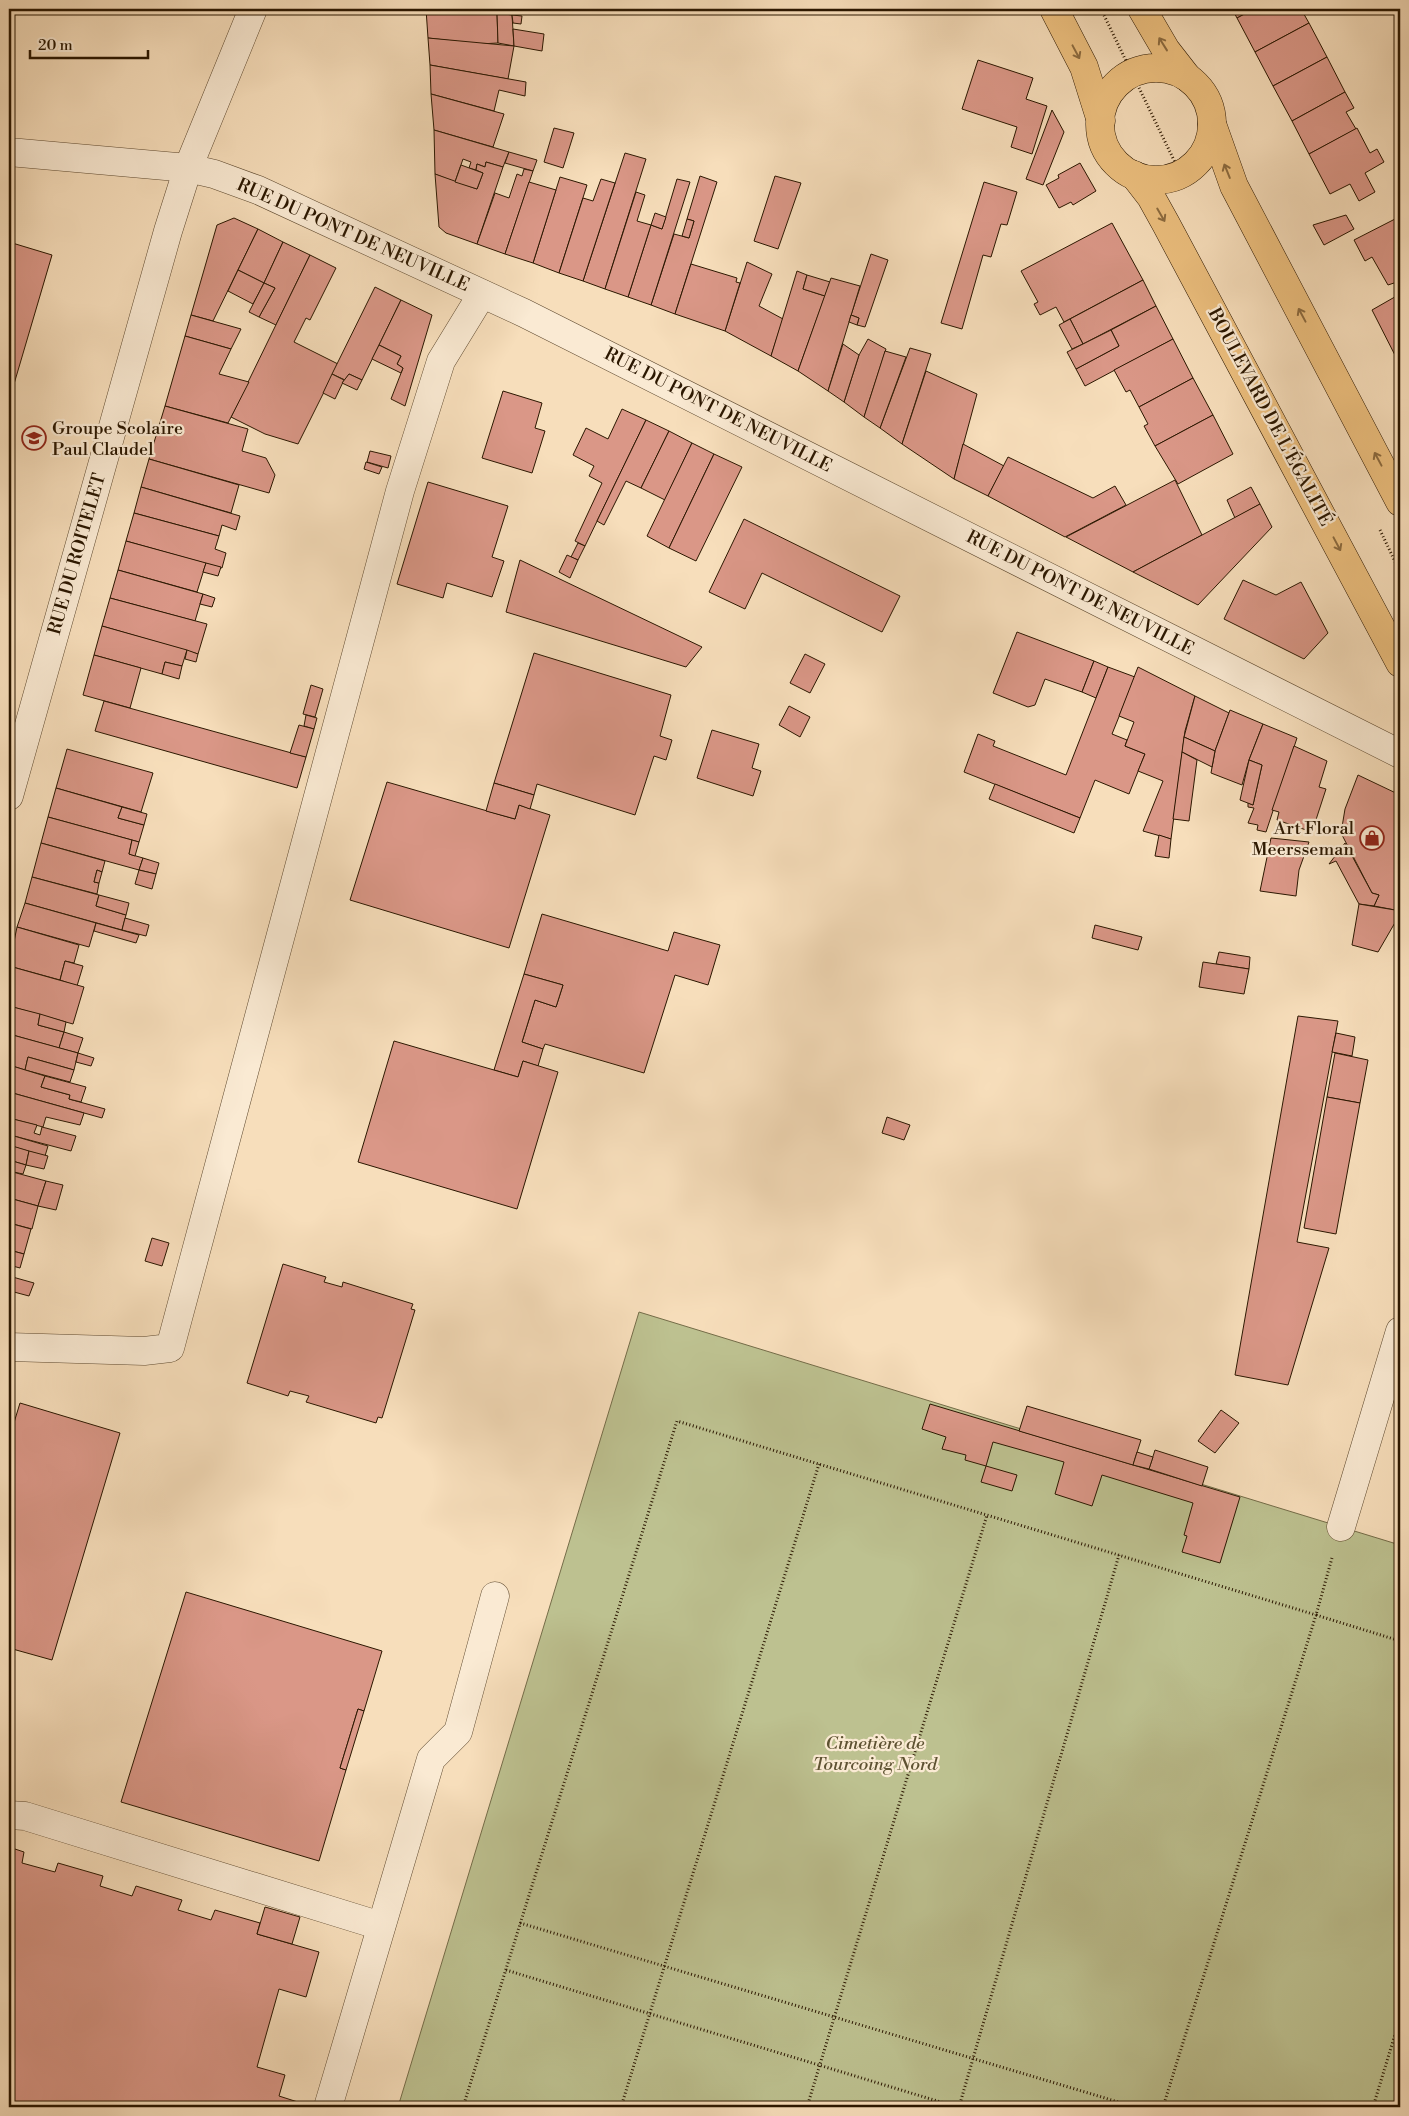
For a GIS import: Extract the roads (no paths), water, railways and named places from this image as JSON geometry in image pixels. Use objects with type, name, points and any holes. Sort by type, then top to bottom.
[{"type":"main road","name":"BOULEVARD DE L'ÉGALITÉ","points":[[1054,9],[1084,67],[1106,149],[1118,164],[1134,175],[1151,197],[1400,663]]},
{"type":"main road","name":"BOULEVARD DE L'ÉGALITÉ","points":[[1142,9],[1166,50],[1187,77],[1204,94],[1210,109],[1212,124],[1234,186],[1400,502]]},
{"type":"main road","name":"BOULEVARD DE L'ÉGALITÉ","points":[[1100,121],[1104,105],[1112,90],[1132,74],[1156,68],[1172,70],[1187,77]]},
{"type":"main road","name":"BOULEVARD DE L'ÉGALITÉ","points":[[1134,175],[1153,180],[1172,177],[1189,169],[1206,149],[1212,124]]},
{"type":"street","name":"RUE DU ROITELET","points":[[9,796],[168,231],[188,168],[253,9]]},
{"type":"street","name":"RUE DU PONT DE NEUVILLE","points":[[9,152],[188,168],[214,174],[258,190],[482,294],[778,439],[1400,754]]},
{"type":"street","points":[[9,1348],[144,1351],[170,1348],[400,491],[441,361],[482,294]]},
{"type":"street","points":[[1341,1527],[1400,1331]]},
{"type":"street","points":[[328,2107],[431,1759],[458,1732],[495,1596]]},
{"type":"street","points":[[9,1815],[25,1816],[381,1926]]},
{"type":"place","name":"Groupe Scolaire Paul Claudel","points":[[34,438]]},
{"type":"place","name":"Art Floral Meersseman","points":[[1372,838]]},
{"type":"park label","name":"Cimetière de Tourcoing Nord","points":[[875,1754]]}]
